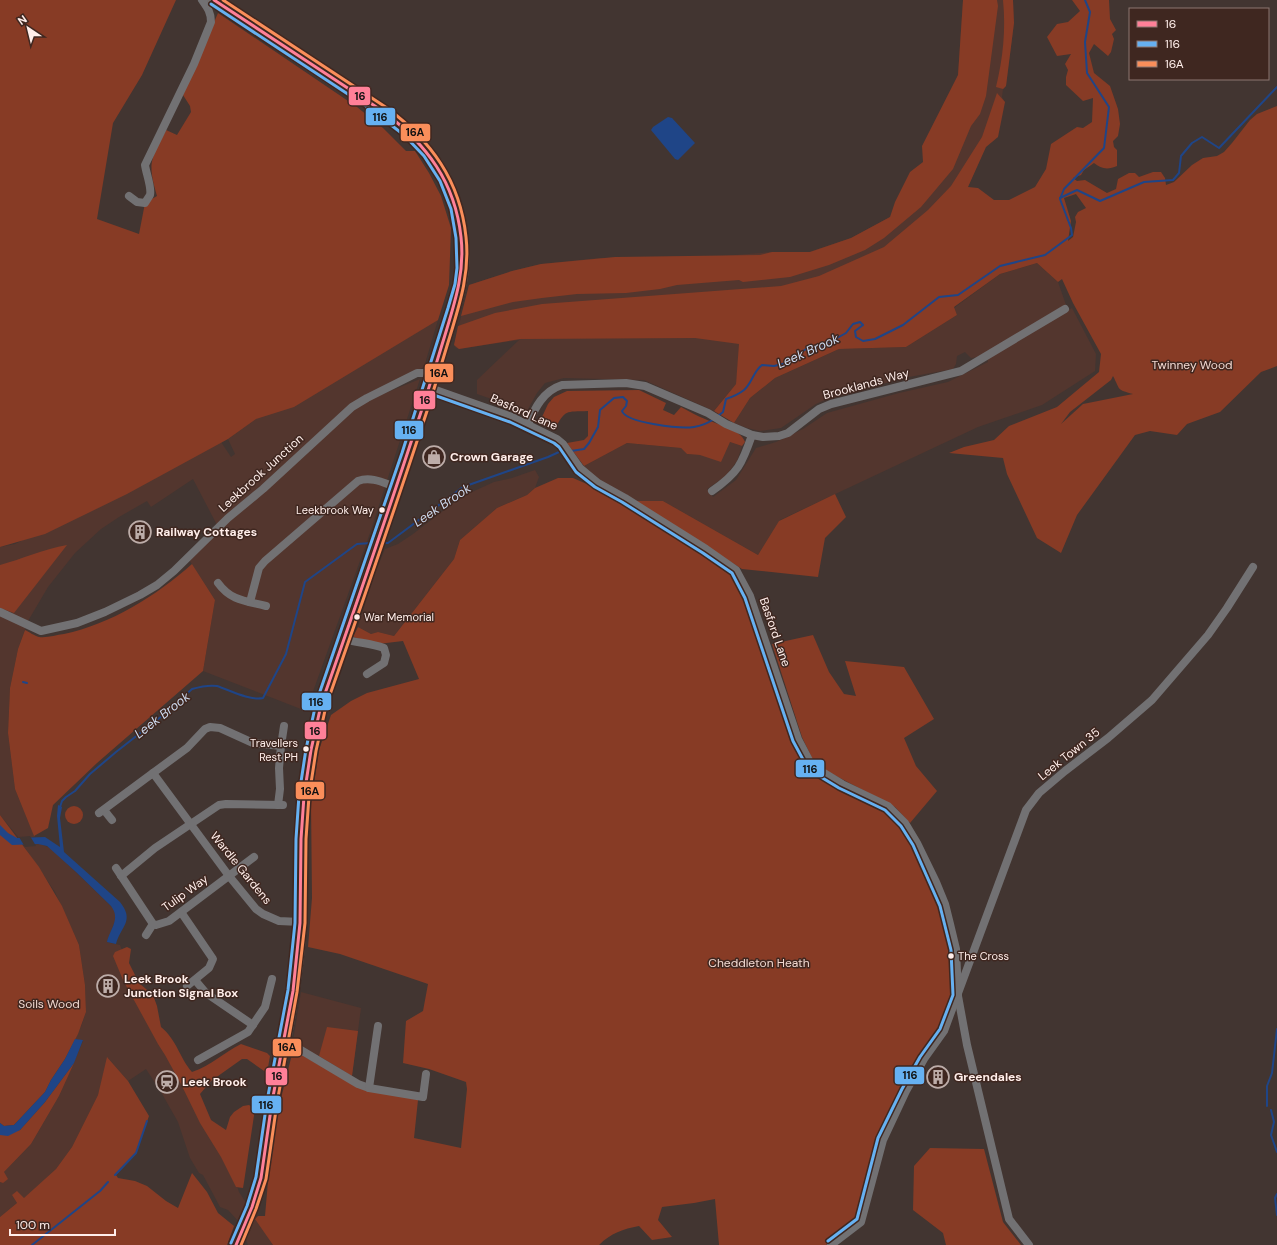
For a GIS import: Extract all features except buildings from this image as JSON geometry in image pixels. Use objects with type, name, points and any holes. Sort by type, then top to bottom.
[{"type":"highway","points":[[214,0],[263,34],[388,115],[416,138],[441,172],[451,192],[457,212],[462,268],[459,286],[432,381],[321,705],[313,735],[306,770],[302,827],[300,922],[293,987],[270,1113],[263,1168],[257,1193],[236,1245]]},
{"type":"street","points":[[129,196],[137,202],[145,203],[150,194],[150,185],[146,174],[145,165],[194,64],[211,22],[209,10],[202,0]]},
{"type":"street","name":"Brooklands Way","points":[[528,424],[534,411],[545,395],[554,387],[562,385],[637,384],[708,413],[726,424],[752,434],[763,437],[779,436],[788,433],[819,409],[831,404],[961,371],[1065,309]]},
{"type":"street","name":"Leekbrook Junction","points":[[0,612],[41,631],[77,623],[105,612],[140,595],[174,571],[228,518],[263,489],[352,407],[418,373],[427,373],[432,381]]},
{"type":"street","name":"Basford Lane","points":[[432,381],[478,404],[528,424],[557,439],[563,444],[580,468],[598,483],[625,498],[706,549],[736,570],[750,596],[798,739],[810,762],[819,770],[842,784],[888,806],[905,823],[917,844],[942,897],[956,949],[958,996],[969,1052],[1009,1219],[1029,1245]]},
{"type":"street","points":[[712,491],[726,482],[736,471],[752,434]]},
{"type":"street","points":[[250,602],[259,568],[265,561],[358,480],[364,478],[371,479],[396,487]]},
{"type":"street","name":"Leek Town 35","points":[[831,1245],[861,1222],[883,1140],[906,1091],[924,1059],[944,1031],[1026,810],[1039,793],[1108,738],[1152,700],[1208,635],[1227,608],[1252,567]]},
{"type":"street","points":[[218,583],[228,595],[236,599],[266,606]]},
{"type":"street","points":[[344,639],[356,643],[373,644],[384,648],[386,655],[384,663],[367,674]]},
{"type":"street","points":[[121,876],[154,848],[191,825],[219,805],[280,805],[278,768],[284,726]]},
{"type":"street","points":[[112,820],[102,812],[187,748],[210,727],[220,728],[253,743],[281,746]]},
{"type":"street","name":"Wardle Gardens","points":[[153,773],[250,902],[263,914],[279,921],[300,922]]},
{"type":"street","name":"Tulip Way","points":[[152,924],[156,925],[169,921],[254,857]]},
{"type":"street","name":"Tulip Way","points":[[116,868],[152,924]]},
{"type":"street","points":[[181,912],[213,960],[209,968],[187,986]]},
{"type":"street","name":"Tulip Way","points":[[146,935],[152,924]]},
{"type":"street","points":[[198,1060],[245,1034],[253,1025],[265,1006],[272,979]]},
{"type":"street","points":[[195,980],[206,993],[253,1025]]},
{"type":"street","points":[[369,1088],[378,1026]]},
{"type":"street","points":[[284,1040],[358,1084],[369,1088],[423,1097],[426,1074]]},
{"type":"shaded area","points":[[963,0],[1013,0],[1014,23],[1006,86],[1003,89],[1002,97],[1005,102],[963,198],[740,344],[736,384],[714,411],[644,380],[564,378],[545,383],[537,393],[527,411],[477,394],[477,380],[519,340],[459,349],[456,348],[454,345],[469,285],[512,271],[541,264],[599,258],[722,256],[772,252],[809,252],[851,238],[890,217],[907,203],[958,75]]},
{"type":"shaded area","points":[[1037,263],[1058,282],[1066,305],[980,357],[971,358],[965,352],[957,356],[956,364],[953,369],[909,377],[905,376],[893,378],[890,382],[825,400],[816,404],[781,428],[760,431],[734,423],[750,398],[775,378],[839,349],[906,347],[957,315],[954,308],[1000,274]]},
{"type":"shaded area","points":[[1072,308],[1096,354],[1095,371],[1042,405],[978,427],[780,520],[758,555],[663,501],[635,501],[598,480],[584,466],[627,443],[681,448],[687,454],[700,455],[730,442],[742,446],[737,461],[726,476],[707,489],[713,497],[736,480],[756,448],[776,442],[803,429],[827,413],[899,393],[948,382],[988,362],[987,358]]},
{"type":"shaded area","points":[[436,311],[438,320],[424,367],[399,379],[358,404],[420,379],[370,533],[306,711],[203,671],[215,600],[186,555],[217,525],[193,479],[151,507],[147,501],[101,529],[75,553],[48,587],[28,621],[18,649],[10,688],[8,733],[15,789],[35,837],[19,838],[0,815],[0,547],[15,544],[221,442],[231,457],[235,454],[228,439],[303,385]]},
{"type":"shaded area","points":[[535,470],[539,477],[535,488],[527,495],[497,508],[460,540],[454,559],[394,636],[378,632],[371,634],[358,627],[373,578],[385,549],[398,544],[413,534],[461,497],[494,482],[512,478]]},
{"type":"shaded area","points":[[41,844],[52,849],[114,909],[116,917],[107,942],[120,945],[129,969],[229,1161],[239,1192],[273,1245],[248,1245],[240,1223],[228,1210],[220,1207],[203,1175],[199,1173],[190,1158],[178,1122],[146,1069],[128,1081],[108,1058],[98,1095],[72,1147],[56,1169],[24,1199],[12,1195],[17,1203],[0,1217],[0,1182],[3,1183],[4,1172],[31,1144],[59,1096],[83,1041],[75,1039],[86,1012],[85,985],[79,945],[55,892],[23,845]]},
{"type":"shaded area","points":[[301,992],[361,1008],[352,1076],[293,1041]]},
{"type":"green space","points":[[0,0],[176,0],[142,75],[113,123],[97,219],[139,234],[145,203],[157,196],[151,168],[154,155],[166,130],[177,135],[191,112],[190,106],[183,95],[218,13],[357,107],[383,128],[406,151],[415,151],[441,196],[451,228],[449,285],[438,320],[294,407],[256,419],[228,439],[127,494],[45,534],[0,547]]},
{"type":"green space","points":[[963,0],[997,0],[998,6],[986,96],[980,114],[971,126],[953,169],[921,207],[884,238],[865,250],[829,265],[790,277],[743,282],[739,280],[677,285],[660,289],[626,293],[577,294],[542,298],[513,302],[461,316],[469,285],[512,271],[541,264],[615,257],[760,255],[772,252],[810,252],[851,238],[890,217],[895,202],[910,172],[923,162],[922,146],[958,75]]},
{"type":"green space","points":[[1003,0],[1013,0],[1014,23],[1006,86],[1003,89],[996,87],[1003,44]]},
{"type":"green space","name":"Twinney Wood","points":[[1072,0],[1109,0],[1110,19],[1116,30],[1112,34],[1114,39],[1111,52],[1108,56],[1094,44],[1089,53],[1094,73],[1110,86],[1118,109],[1120,124],[1118,136],[1113,141],[1114,147],[1117,150],[1117,166],[1105,168],[1099,167],[1094,163],[1084,170],[1081,175],[1073,178],[1077,181],[1085,180],[1107,193],[1116,189],[1118,179],[1129,173],[1135,173],[1139,177],[1153,172],[1161,172],[1165,178],[1166,185],[1174,182],[1192,165],[1203,158],[1217,156],[1224,152],[1250,120],[1257,114],[1277,106],[1277,366],[1261,372],[1220,412],[1187,424],[1177,435],[1150,431],[1135,435],[1077,515],[1061,553],[1037,538],[1007,474],[1003,458],[949,453],[964,447],[994,440],[1009,426],[1057,407],[1099,372],[1101,354],[1073,303],[1062,279],[1058,282],[1037,263],[1000,274],[954,307],[957,315],[906,347],[839,349],[775,378],[750,398],[734,423],[714,411],[736,384],[739,344],[695,338],[520,339],[459,349],[454,345],[458,326],[495,313],[542,304],[781,286],[819,276],[884,247],[928,210],[951,186],[982,137],[997,93],[1005,102],[998,137],[986,147],[968,187],[978,188],[994,200],[1009,200],[1035,187],[1046,169],[1051,144],[1077,127],[1083,128],[1092,122],[1093,98],[1083,101],[1066,85],[1068,70],[1065,64],[1071,54],[1057,56],[1047,37],[1057,24],[1068,22],[1080,11]],"holes":[[[1076,194],[1086,208],[1078,212],[1075,217],[1076,222],[1073,237],[1068,241],[1071,221],[1064,198]],[[1113,376],[1120,389],[1133,394],[1083,404],[1061,424],[1070,412],[1111,380]]]},
{"type":"green space","points":[[639,390],[666,403],[663,410],[674,415],[681,407],[702,418],[733,430],[743,437],[745,442],[742,446],[730,442],[721,462],[700,455],[687,454],[681,448],[627,443],[584,466],[567,443],[584,440],[588,436],[588,411],[575,411],[567,413],[561,418],[554,430],[544,425],[542,417],[548,404],[554,397],[567,391]]},
{"type":"green space","name":"Cheddleton Heath","points":[[558,478],[573,478],[603,491],[655,520],[734,574],[749,601],[794,741],[800,755],[815,773],[886,809],[900,825],[915,848],[937,901],[948,947],[952,997],[942,1029],[904,1087],[878,1141],[858,1220],[826,1245],[719,1245],[715,1199],[662,1207],[658,1220],[672,1237],[652,1240],[639,1226],[618,1232],[608,1237],[599,1245],[273,1245],[255,1219],[258,1216],[265,1216],[272,1135],[293,1050],[335,1074],[418,1100],[414,1138],[461,1148],[467,1089],[466,1082],[429,1069],[403,1063],[406,1021],[423,1011],[428,984],[340,954],[308,947],[312,898],[311,803],[319,750],[331,715],[351,701],[367,693],[419,679],[403,641],[378,644],[353,637],[358,627],[371,634],[378,632],[394,636],[454,559],[460,540],[497,508],[527,495],[535,488]]},
{"type":"green space","points":[[835,494],[846,517],[825,538],[818,577],[742,569],[635,501],[663,501],[758,555],[779,521]]},
{"type":"green space","points":[[67,545],[14,613],[0,608],[0,565]]},
{"type":"green space","points":[[192,564],[215,600],[203,671],[97,763],[53,805],[48,828],[34,836],[15,789],[8,733],[10,688],[18,649],[25,630],[39,637],[45,637],[64,634],[99,623],[116,616],[148,598]]},
{"type":"green space","points":[[813,635],[829,672],[844,694],[856,696],[845,661],[904,667],[934,719],[904,738],[916,766],[937,791],[910,823],[895,807],[821,768],[812,758],[802,737],[772,644]]},
{"type":"green space","points":[[74,806],[80,809],[83,815],[80,821],[74,824],[68,821],[65,815],[68,809]]},
{"type":"green space","name":"Soils Wood","points":[[0,815],[39,867],[62,906],[79,945],[85,985],[86,1012],[78,1034],[45,1092],[14,1125],[4,1126],[0,1123]]},
{"type":"green space","points":[[127,947],[131,949],[129,963],[139,983],[153,995],[157,1006],[161,1027],[171,1037],[192,1072],[206,1066],[241,1044],[267,1053],[270,1056],[267,1073],[247,1059],[242,1059],[211,1081],[200,1094],[211,1120],[226,1130],[230,1117],[234,1112],[243,1106],[249,1105],[255,1109],[243,1188],[236,1187],[221,1157],[200,1123],[181,1084],[123,980],[113,956],[115,952]]},
{"type":"green space","points":[[327,1027],[358,1031],[352,1076],[319,1056]]},
{"type":"green space","points":[[107,1057],[128,1081],[149,1116],[136,1153],[116,1175],[118,1178],[135,1181],[147,1186],[166,1201],[178,1208],[192,1173],[207,1192],[218,1213],[234,1226],[227,1245],[0,1245],[0,1217],[17,1203],[12,1195],[17,1191],[24,1198],[56,1169],[72,1147],[98,1095]]},
{"type":"green space","points":[[74,1063],[59,1096],[31,1144],[4,1172],[8,1179],[3,1183],[0,1182],[0,1135],[20,1130],[45,1102]]},
{"type":"green space","points":[[930,1148],[984,1149],[1003,1222],[1021,1245],[946,1245],[943,1233],[913,1210],[914,1166]]},
{"type":"water","points":[[668,117],[672,118],[695,143],[678,160],[675,159],[651,130]]},
{"type":"water","points":[[58,805],[62,807],[60,818],[64,852],[120,902],[124,909],[127,919],[116,944],[107,942],[115,920],[114,911],[111,906],[76,872],[47,846],[38,844],[12,845],[0,835],[0,825],[8,833],[17,838],[45,837],[60,847],[57,816]]},
{"type":"water","points":[[75,1039],[83,1040],[74,1063],[45,1102],[20,1130],[8,1136],[0,1135],[0,1123],[4,1126],[14,1125],[45,1092]]},
{"type":"pier","points":[[30,836],[36,846],[25,847],[19,837]]},
{"type":"waterway","name":"Leek Brook","points":[[718,416],[723,412],[726,399],[744,390],[762,365],[774,366],[786,363],[806,349],[817,345],[821,347],[846,333],[853,324],[860,322],[863,325],[855,331],[856,337],[863,341],[875,339],[903,325],[939,297],[958,295],[1000,266],[1045,255],[1072,235],[1071,228],[1060,199],[1064,189],[1104,148],[1109,107],[1087,73],[1085,42],[1090,12],[1085,0]]},
{"type":"waterway","points":[[1060,198],[1077,190],[1100,201],[1144,182],[1173,180],[1179,173],[1181,156],[1192,143],[1202,137],[1219,148],[1277,87]]},
{"type":"waterway","name":"Leek Brook","points":[[571,451],[584,449],[589,443],[598,427],[600,410],[614,398],[623,397],[627,401],[626,406],[622,411],[633,419],[643,422],[667,426],[694,427],[714,419]]},
{"type":"waterway","name":"Leek Brook","points":[[383,543],[388,543],[463,487],[564,451]]},
{"type":"waterway","name":"Leek Brook","points":[[60,807],[62,801],[75,791],[90,774],[167,712],[192,689],[204,686],[217,686],[246,697],[258,699],[263,698],[286,654],[305,582],[357,544],[371,543]]},
{"type":"waterway","points":[[23,682],[27,683]]},
{"type":"waterway","points":[[1267,1106],[1267,1086],[1272,1073],[1277,1029]]},
{"type":"waterway","points":[[1271,1110],[1274,1122],[1271,1135],[1277,1152]]},
{"type":"waterway","points":[[115,1175],[136,1153],[147,1121]]},
{"type":"waterway","points":[[32,1245],[100,1191],[108,1182]]},
{"type":"waterway","points":[[1277,1194],[1275,1198],[1277,1215]]},
{"type":"transit line","name":"16","points":[[214,0],[384,112],[413,138],[426,152],[445,182],[458,217],[462,250],[462,262],[456,299],[432,378],[321,705],[311,750],[304,796],[301,839],[300,923],[293,991],[272,1102],[261,1178],[252,1207],[236,1245]]},
{"type":"transit line","name":"16A","points":[[223,0],[387,108],[417,134],[430,148],[450,180],[463,216],[467,250],[467,263],[461,299],[434,390],[326,706],[316,751],[309,796],[306,839],[305,923],[297,992],[277,1103],[266,1179],[256,1209],[241,1245]]},
{"type":"transit line","name":"116","points":[[211,4],[369,108],[404,135],[424,156],[440,181],[451,209],[456,238],[457,268],[455,284],[448,308],[402,453],[316,703],[306,749],[299,795],[296,839],[295,923],[288,990],[267,1101],[256,1177],[247,1206],[231,1243]]},
{"type":"transit line","name":"116","points":[[428,393],[510,422],[554,443],[559,447],[576,472],[595,487],[622,502],[732,573],[745,598],[793,741],[806,765],[816,774],[839,788],[885,810],[901,826],[913,845],[940,906],[951,950],[953,995],[940,1029],[920,1057],[902,1089],[878,1138],[857,1219],[828,1241]]},
{"type":"place","name":"Crown Garage","points":[[434,457]]},
{"type":"place","name":"Leekbrook Way","points":[[382,510]]},
{"type":"place","name":"Railway Cottages","points":[[140,532]]},
{"type":"place","name":"War Memorial","points":[[357,617]]},
{"type":"place","name":"Travellers Rest PH","points":[[306,749]]},
{"type":"place","name":"The Cross","points":[[951,956]]},
{"type":"place","name":"Leek Brook Junction Signal Box","points":[[108,986]]},
{"type":"place","name":"Greendales","points":[[938,1077]]},
{"type":"place","name":"Leek Brook","points":[[167,1082]]}]
